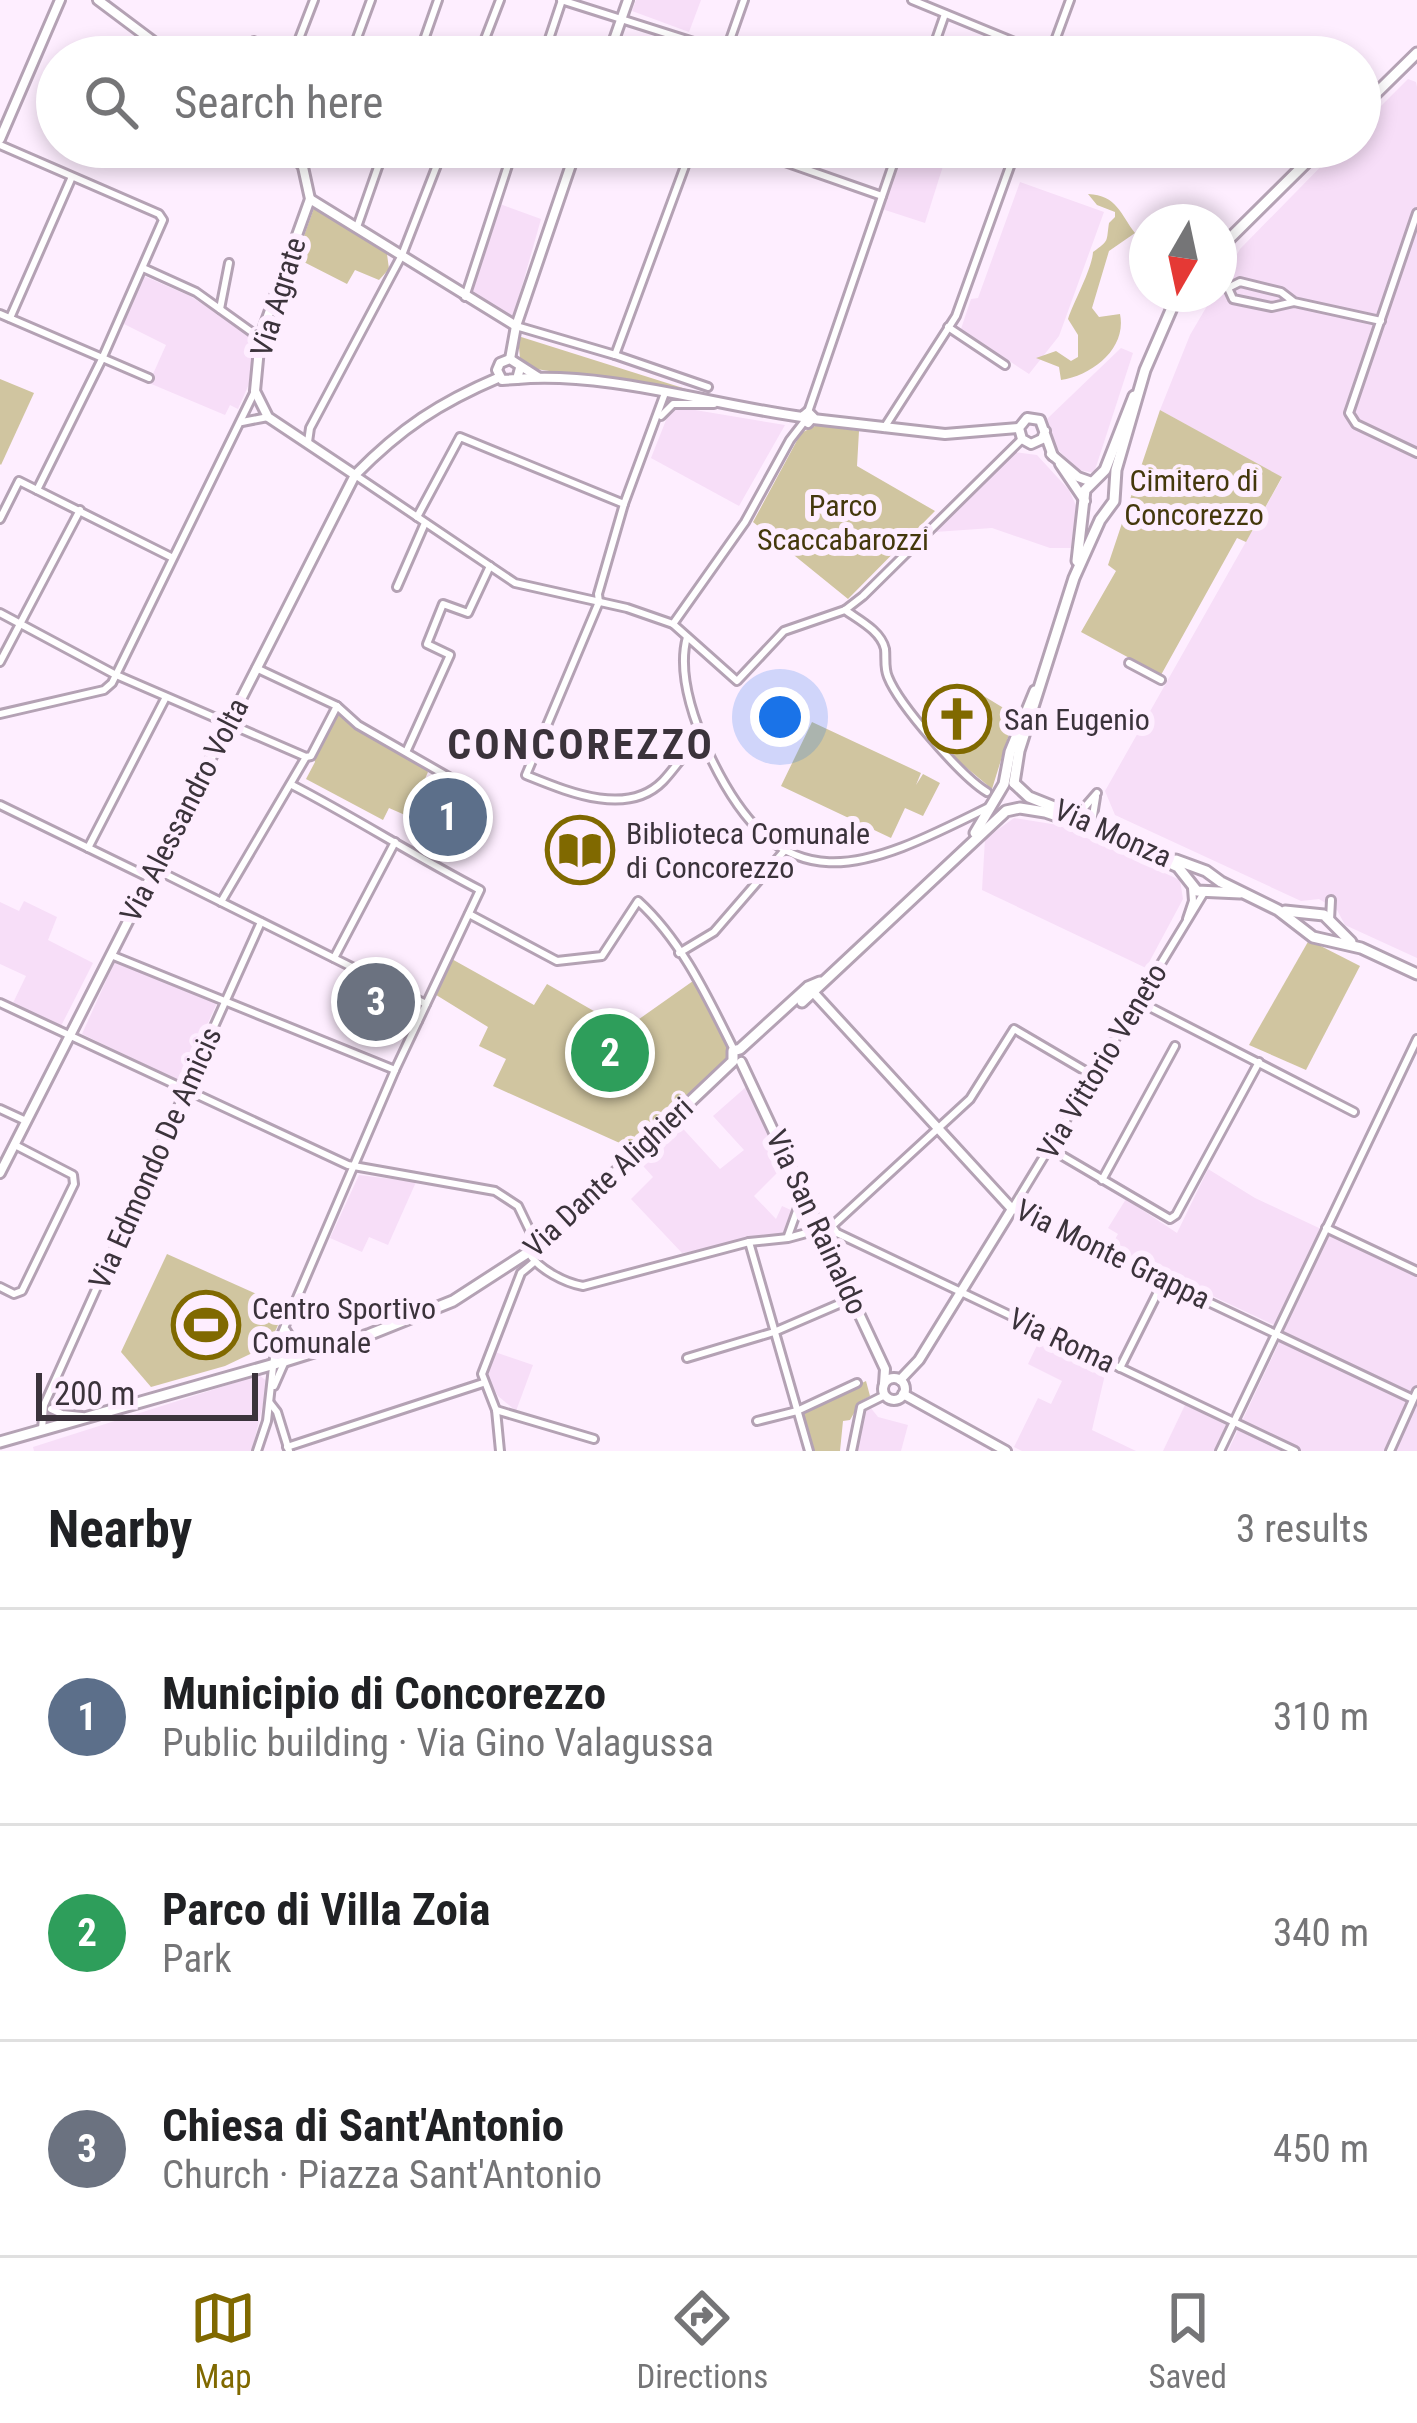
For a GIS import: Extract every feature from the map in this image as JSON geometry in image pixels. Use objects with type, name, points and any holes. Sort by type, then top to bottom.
[{"type":"main road","points":[[1381,88],[1417,52]]},
{"type":"main road","points":[[1237,231],[1301,168]]},
{"type":"main road","points":[[1074,578],[1085,490],[1107,467],[1170,312]]},
{"type":"main road","points":[[1074,578],[1113,501],[1116,470],[1145,370]]},
{"type":"main road","points":[[1095,481],[1111,484],[1113,501]]},
{"type":"main road","points":[[1086,501],[1096,511],[1113,501]]},
{"type":"main road","name":"Via Dante Alighieri","points":[[969,843],[992,799],[1009,784],[1074,578]]},
{"type":"main road","points":[[992,799],[1006,811],[1020,808],[1024,793],[1009,784]]},
{"type":"main road","name":"Via Monza","points":[[1024,793],[1207,873],[1308,931]]},
{"type":"main road","name":"Via Monza","points":[[1020,808],[1086,826],[1178,867],[1191,884],[1206,891],[1240,893]]},
{"type":"main road","name":"Via Dante Alighieri","points":[[739,1055],[1006,811]]},
{"type":"main road","points":[[1191,884],[1194,872],[1207,873],[1212,884],[1206,891]]},
{"type":"main road","name":"Via Monza","points":[[1278,910],[1315,915]]},
{"type":"main road","points":[[1361,948],[1315,915],[1308,922],[1308,931],[1321,939],[1361,948],[1417,974]]},
{"type":"main road","points":[[1321,939],[1330,933],[1331,923]]},
{"type":"main road","name":"Via Dante Alighieri","points":[[0,1442],[316,1351],[439,1308],[533,1258],[808,987],[820,982]]},
{"type":"street","points":[[45,36],[60,0]]},
{"type":"street","points":[[98,0],[145,36]]},
{"type":"street","points":[[300,36],[314,0]]},
{"type":"street","points":[[358,36],[371,0]]},
{"type":"street","points":[[425,36],[438,0]]},
{"type":"street","points":[[486,36],[500,0]]},
{"type":"street","points":[[550,36],[561,0],[666,36]]},
{"type":"street","points":[[615,36],[628,0]]},
{"type":"street","points":[[732,36],[744,0]]},
{"type":"street","points":[[912,0],[999,36]]},
{"type":"street","points":[[1057,36],[1070,0]]},
{"type":"street","points":[[937,36],[945,14]]},
{"type":"street","points":[[36,57],[0,142],[36,160]]},
{"type":"street","points":[[37,490],[163,220],[159,214],[52,168]]},
{"type":"street","name":"Via Agrate","points":[[303,168],[310,199],[260,338],[255,391],[268,417],[356,475]]},
{"type":"street","points":[[357,227],[378,168]]},
{"type":"street","points":[[308,444],[310,428],[402,255],[436,168]]},
{"type":"street","points":[[465,297],[507,168]]},
{"type":"street","points":[[519,374],[510,382],[500,377],[498,367],[509,359],[570,168]]},
{"type":"street","points":[[615,355],[684,168]]},
{"type":"street","points":[[802,168],[883,196]]},
{"type":"street","points":[[673,624],[745,522],[792,436],[807,418],[892,168]]},
{"type":"street","points":[[884,428],[949,327],[1007,168]]},
{"type":"street","points":[[10,318],[72,178]]},
{"type":"street","points":[[310,199],[516,326],[709,388]]},
{"type":"street","points":[[1417,213],[1349,413],[1360,427],[1417,453]]},
{"type":"street","points":[[220,309],[229,263]]},
{"type":"street","points":[[143,268],[196,292],[260,338]]},
{"type":"street","points":[[1294,302],[1281,292],[1240,282],[1228,288],[1233,299],[1269,307],[1294,302],[1381,321]]},
{"type":"street","points":[[0,314],[149,378]]},
{"type":"street","points":[[949,327],[1005,365]]},
{"type":"street","points":[[509,359],[519,374],[539,378],[666,392],[807,418],[950,435],[1019,428]]},
{"type":"street","name":"Via Alessandro Volta","points":[[0,1173],[356,475],[390,439],[423,414],[500,377]]},
{"type":"street","points":[[0,714],[104,690],[255,391]]},
{"type":"street","points":[[666,392],[624,504],[599,602],[526,775],[586,798],[643,796],[702,738]]},
{"type":"street","points":[[656,424],[673,404],[717,404]]},
{"type":"street","points":[[238,423],[268,417]]},
{"type":"street","points":[[1022,439],[1023,420],[1036,418],[1054,457],[1086,501]]},
{"type":"street","points":[[290,432],[310,428]]},
{"type":"street","points":[[1035,444],[1045,431]]},
{"type":"street","points":[[417,517],[460,436],[624,504]]},
{"type":"street","points":[[1022,439],[1078,477],[1095,481]]},
{"type":"street","points":[[356,475],[526,586],[673,624],[737,682],[784,631],[845,610],[1022,439]]},
{"type":"street","points":[[0,519],[19,482],[171,557]]},
{"type":"street","points":[[0,662],[80,510]]},
{"type":"street","points":[[397,587],[425,523]]},
{"type":"street","points":[[407,750],[450,655],[427,644],[443,604],[468,613],[490,566]]},
{"type":"street","points":[[687,637],[690,700],[702,738],[741,813],[784,850],[811,861],[861,862],[992,799],[948,758],[890,682],[879,635],[845,610]]},
{"type":"street","points":[[0,613],[114,674],[306,757],[311,756],[337,706]]},
{"type":"street","points":[[1129,663],[1161,680]]},
{"type":"street","points":[[256,668],[337,706],[358,725],[454,780]]},
{"type":"street","points":[[88,848],[166,695]]},
{"type":"street","points":[[221,902],[306,757]]},
{"type":"street","points":[[257,1451],[270,1403],[271,1365],[285,1327],[395,1070],[480,890],[368,823],[292,785]]},
{"type":"street","points":[[1061,809],[1084,808],[1097,793],[1092,822]]},
{"type":"street","points":[[0,805],[88,848],[221,902],[426,1004]]},
{"type":"street","points":[[334,958],[395,842]]},
{"type":"street","points":[[679,953],[726,920],[784,850]]},
{"type":"street","name":"Via Vittorio Veneto","points":[[1186,921],[1193,901],[1191,884]]},
{"type":"street","name":"Via Vittorio Veneto","points":[[900,1380],[919,1360],[962,1293],[1206,891]]},
{"type":"street","points":[[469,914],[557,961],[602,956],[638,901],[654,916],[704,989],[739,1055]]},
{"type":"street","name":"Via Edmondo De Amicis","points":[[47,1431],[44,1405],[261,922]]},
{"type":"street","points":[[111,956],[395,1070]]},
{"type":"street","name":"Via Monte Grappa","points":[[813,992],[1012,1209],[1415,1395]]},
{"type":"street","points":[[1138,1001],[1354,1112]]},
{"type":"street","points":[[0,1003],[355,1167],[495,1191],[518,1206],[531,1233]]},
{"type":"street","points":[[379,1016],[418,1021]]},
{"type":"street","points":[[500,1451],[496,1410],[483,1383],[485,1364],[518,1280],[533,1258],[573,1285],[583,1286],[749,1242],[832,1226],[978,1091],[1014,1029],[1094,1076]]},
{"type":"street","points":[[1220,1451],[1417,1039]]},
{"type":"street","points":[[1102,1180],[1175,1046]]},
{"type":"street","name":"Via San Rainaldo","points":[[739,1055],[885,1369],[884,1390]]},
{"type":"street","points":[[1049,1148],[1170,1219],[1258,1063]]},
{"type":"street","points":[[0,1109],[26,1121]]},
{"type":"street","points":[[0,1287],[14,1294],[22,1291],[74,1180],[74,1174],[14,1145]]},
{"type":"street","points":[[788,1238],[803,1194]]},
{"type":"street","name":"Via Roma","points":[[832,1226],[837,1233],[1295,1451]]},
{"type":"street","points":[[1326,1228],[1417,1271]]},
{"type":"street","points":[[749,1242],[809,1451]]},
{"type":"street","points":[[1120,1367],[1164,1280]]},
{"type":"street","points":[[687,1358],[775,1332],[853,1298]]},
{"type":"street","points":[[285,1327],[297,1347],[316,1351]]},
{"type":"street","points":[[272,1390],[285,1361],[285,1327]]},
{"type":"street","points":[[852,1451],[861,1407],[884,1390],[889,1379],[900,1380],[903,1394],[1006,1451]]},
{"type":"street","points":[[270,1403],[288,1449],[483,1383]]},
{"type":"street","points":[[757,1421],[797,1411],[857,1383]]},
{"type":"street","points":[[884,1390],[894,1400],[903,1394]]},
{"type":"street","points":[[1390,1451],[1415,1395]]},
{"type":"street","name":"Via Edmondo De Amicis","points":[[47,1431],[50,1396]]},
{"type":"street","points":[[51,1409],[98,1416]]},
{"type":"street","points":[[496,1410],[594,1439]]},
{"type":"shaded area","points":[[636,0],[701,0],[689,32],[632,11]]},
{"type":"shaded area","points":[[1408,79],[1417,87],[1417,958],[1345,925],[1337,910],[1319,899],[1301,901],[1115,815],[1105,791],[1282,478],[1160,410],[1190,335],[1203,312],[1237,312],[1237,254],[1319,168],[1381,168],[1381,106]]},
{"type":"shaded area","points":[[897,168],[942,168],[925,223],[882,209]]},
{"type":"shaded area","points":[[1020,182],[1104,212],[1059,336],[1029,374],[961,329],[971,299],[978,298]]},
{"type":"shaded area","points":[[500,204],[541,219],[513,318],[471,295]]},
{"type":"shaded area","points":[[144,276],[190,296],[254,337],[252,377],[238,409],[230,405],[225,415],[149,383],[166,345],[122,323]]},
{"type":"shaded area","points":[[1121,348],[1133,353],[1094,473],[1079,470],[1055,447],[1047,419]]},
{"type":"shaded area","points":[[677,407],[785,425],[739,506],[651,458],[670,410]]},
{"type":"shaded area","points":[[1015,452],[1037,455],[1069,490],[1079,512],[1074,548],[1050,548],[992,528],[935,532]]},
{"type":"shaded area","points":[[1014,818],[1058,825],[1180,880],[1183,899],[1146,968],[982,890],[985,839]]},
{"type":"shaded area","points":[[24,901],[57,917],[48,940],[93,963],[61,1026],[13,1003],[26,976],[0,964],[0,902],[19,911]]},
{"type":"shaded area","points":[[115,961],[217,1003],[181,1082],[82,1034]]},
{"type":"shaded area","points":[[746,1087],[783,1167],[754,1196],[776,1219],[782,1206],[793,1211],[783,1235],[682,1253],[631,1199],[653,1177],[635,1157],[675,1120],[720,1169],[744,1150],[713,1116]]},
{"type":"shaded area","points":[[1208,1169],[1255,1198],[1417,1274],[1417,1451],[1228,1451],[1285,1330],[1110,1248],[1118,1234],[1108,1228],[1126,1199],[1177,1233]]},
{"type":"shaded area","points":[[359,1175],[416,1182],[388,1245],[369,1237],[362,1252],[330,1238]]},
{"type":"shaded area","points":[[1042,1335],[1107,1366],[1092,1430],[1136,1451],[1022,1451],[1014,1447],[1038,1398],[1051,1404],[1062,1381],[1028,1364]]},
{"type":"shaded area","points":[[495,1352],[533,1365],[516,1411],[498,1396],[486,1376]]},
{"type":"shaded area","points":[[259,1375],[268,1382],[252,1451],[34,1451],[33,1447]]},
{"type":"shaded area","points":[[1185,1405],[1226,1425],[1214,1451],[1163,1451]]},
{"type":"shaded area","points":[[870,1407],[878,1417],[908,1425],[901,1451],[855,1451],[862,1414]]},
{"type":"green space","points":[[1088,194],[1112,202],[1129,224],[1129,237],[1109,251],[1092,308],[1099,317],[1120,314],[1121,326],[1105,358],[1061,380],[1059,367],[1036,358],[1056,351],[1071,361],[1078,357],[1078,335],[1068,319],[1093,252],[1105,243],[1115,217],[1115,212],[1097,205]]},
{"type":"green space","points":[[314,208],[387,254],[389,269],[379,280],[355,270],[347,284],[296,258]]},
{"type":"green space","points":[[518,336],[686,389],[529,368],[520,358]]},
{"type":"green space","points":[[0,379],[34,393],[1,465],[0,464]]},
{"type":"green space","name":"Cimitero di Concorezzo","points":[[1160,410],[1282,477],[1246,542],[1237,538],[1161,675],[1081,632],[1116,571],[1108,565]]},
{"type":"green space","name":"Parco Scaccabarozzi","points":[[817,425],[859,431],[857,466],[935,511],[848,599],[753,522],[801,433]]},
{"type":"green space","points":[[974,690],[1015,715],[992,789],[950,754],[985,712],[968,700]]},
{"type":"green space","points":[[335,713],[407,754],[428,772],[410,813],[389,808],[383,820],[306,779]]},
{"type":"green space","points":[[812,722],[921,773],[916,785],[923,774],[940,783],[923,816],[905,808],[891,838],[781,786]]},
{"type":"green space","points":[[1309,940],[1360,966],[1306,1070],[1249,1045]]},
{"type":"green space","points":[[450,958],[534,1005],[547,984],[625,1029],[693,981],[728,1048],[726,1061],[633,1149],[493,1086],[506,1059],[479,1046],[488,1027],[433,993]]},
{"type":"green space","name":"Centro Sportivo Comunale","points":[[167,1254],[286,1307],[269,1345],[225,1366],[151,1387],[121,1352]]},
{"type":"green space","points":[[866,1381],[870,1396],[861,1401],[850,1420],[843,1421],[840,1451],[813,1451],[802,1413]]},
{"type":"place","name":"San Eugenio","points":[[957,719]]},
{"type":"place","name":"Municipio di Concorezzo","points":[[448,817]]},
{"type":"place","name":"Biblioteca Comunale di Concorezzo","points":[[580,850]]},
{"type":"place","name":"Chiesa di Sant'Antonio","points":[[376,1002]]},
{"type":"place","name":"Parco di Villa Zoia","points":[[610,1053]]},
{"type":"place","name":"Centro Sportivo Comunale","points":[[206,1325]]},
{"type":"district","name":"CONCOREZZO","points":[[581,744]]}]
